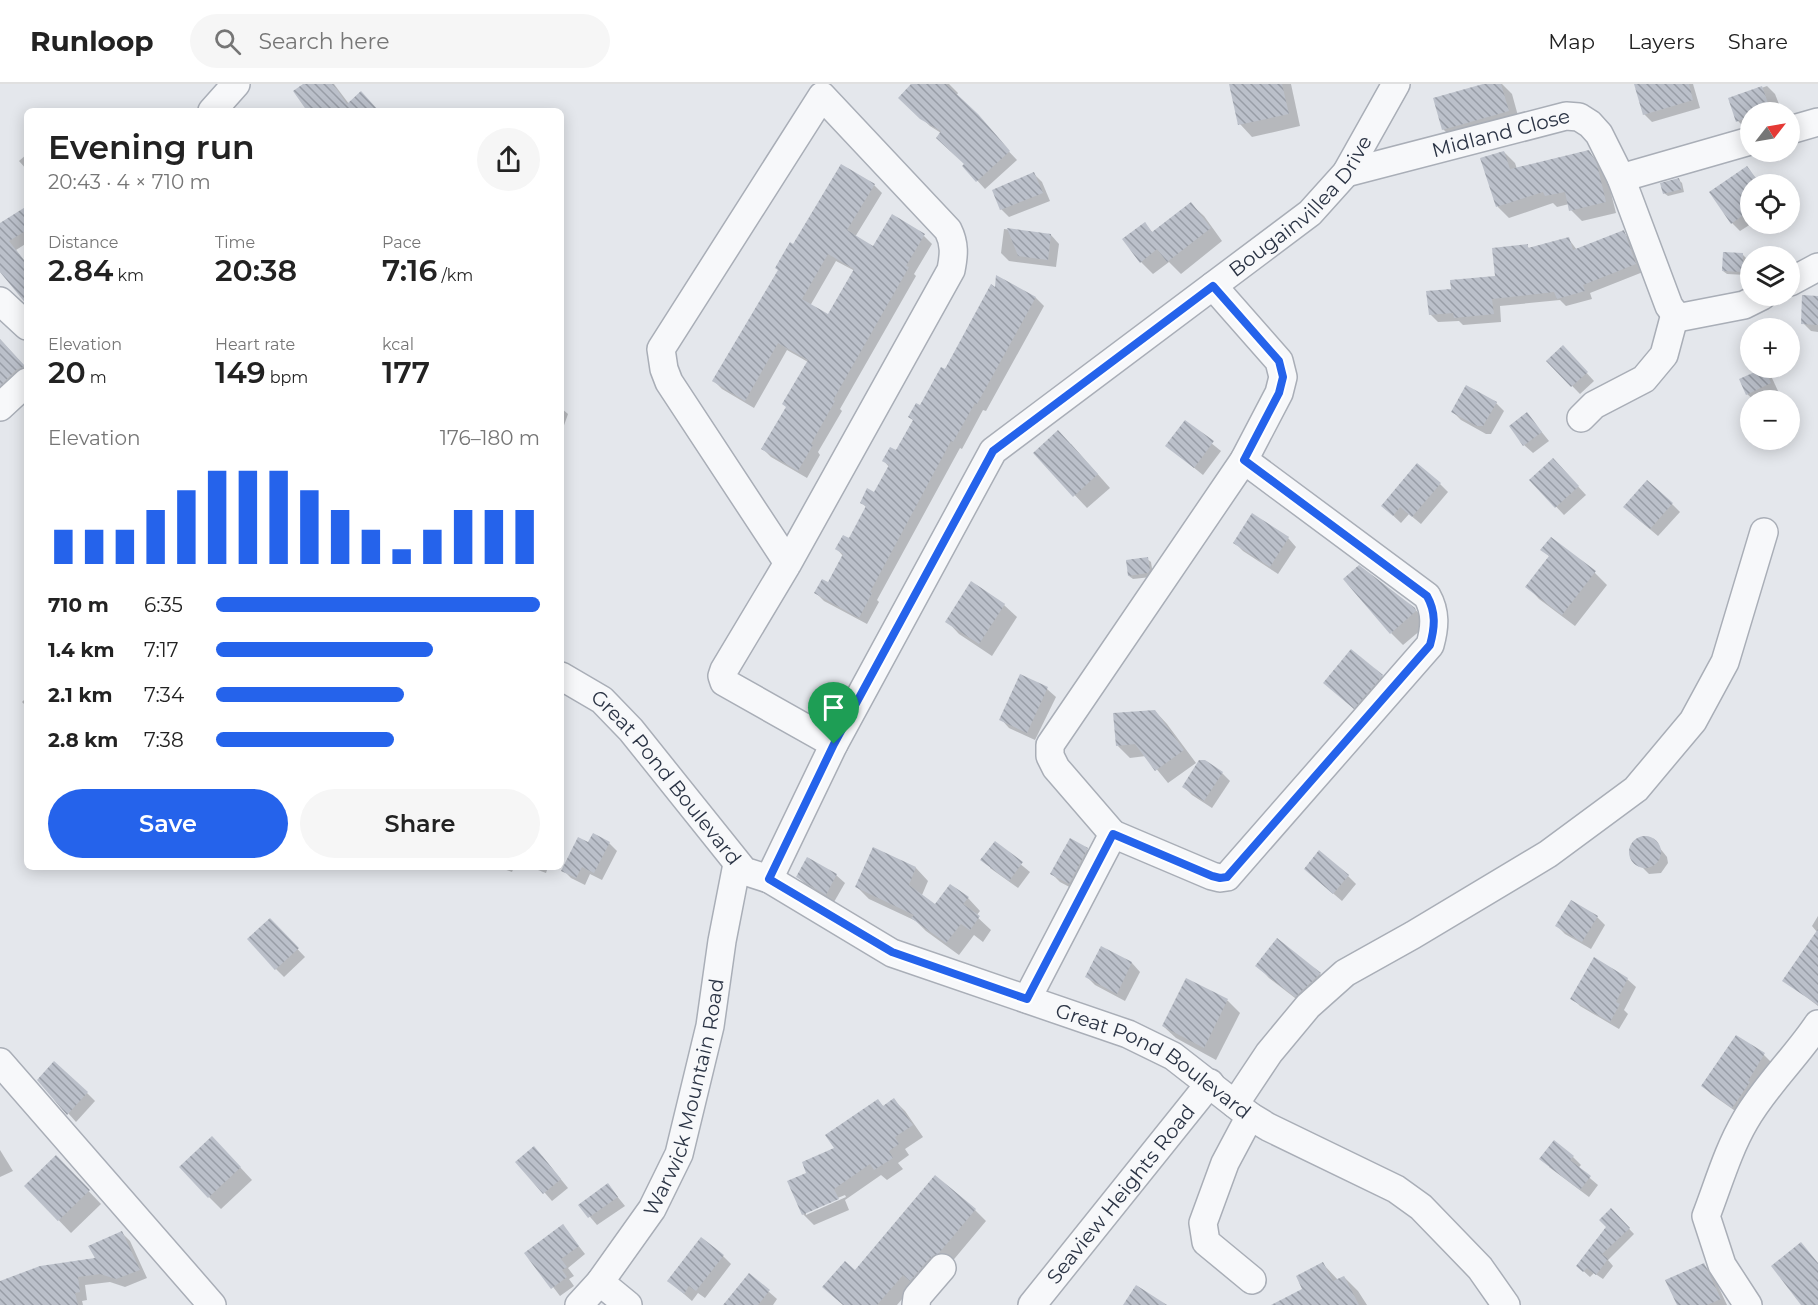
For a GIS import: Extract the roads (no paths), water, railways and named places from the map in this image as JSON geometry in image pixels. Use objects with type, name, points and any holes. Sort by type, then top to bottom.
[{"type":"street","points":[[215,108],[236,84]]},
{"type":"street","name":"Bougainvillea Drive","points":[[769,879],[834,744],[993,451],[1310,213],[1346,173],[1396,84]]},
{"type":"street","points":[[788,563],[669,382],[661,349],[817,90],[948,230],[953,241],[954,257],[951,270],[788,563],[722,676],[724,682],[834,744]]},
{"type":"street","name":"Midland Close","points":[[1346,173],[1555,119],[1579,117],[1599,134],[1621,178],[1669,306],[1675,314]]},
{"type":"street","points":[[1800,127],[1818,122]]},
{"type":"street","points":[[1621,178],[1740,144]]},
{"type":"street","points":[[1800,277],[1818,267]]},
{"type":"street","points":[[1213,286],[1279,361],[1283,377],[1279,393],[1244,460],[1050,745],[1050,756],[1056,768],[1113,834],[1220,878],[1227,877],[1430,645],[1435,619],[1433,606],[1427,596],[1244,460]]},
{"type":"street","points":[[0,301],[24,322]]},
{"type":"street","points":[[1581,418],[1594,405],[1644,379],[1664,355],[1675,314],[1682,317],[1740,306]]},
{"type":"street","points":[[0,407],[24,385]]},
{"type":"street","points":[[1252,1280],[1206,1242],[1203,1223],[1242,1110],[1269,1053],[1308,1006],[1345,973],[1548,854],[1636,789],[1693,721],[1725,662],[1764,532]]},
{"type":"street","name":"Great Pond Boulevard","points":[[564,678],[602,700],[631,730],[736,864],[744,871],[769,879],[892,952],[1128,1034],[1173,1056],[1242,1110],[1268,1127],[1412,1199],[1480,1268],[1506,1305]]},
{"type":"street","points":[[1027,999],[1113,834]]},
{"type":"street","name":"Warwick Mountain Road","points":[[579,1305],[600,1282],[652,1209],[679,1154],[710,1026],[736,864]]},
{"type":"street","points":[[1748,1305],[1722,1265],[1706,1216],[1745,1121],[1818,1024]]},
{"type":"street","points":[[0,1062],[212,1305]]},
{"type":"street","name":"Seaview Heights Road","points":[[1032,1305],[1210,1083]]},
{"type":"street","points":[[916,1305],[917,1298],[942,1268]]},
{"type":"street","points":[[600,1282],[628,1305]]}]
